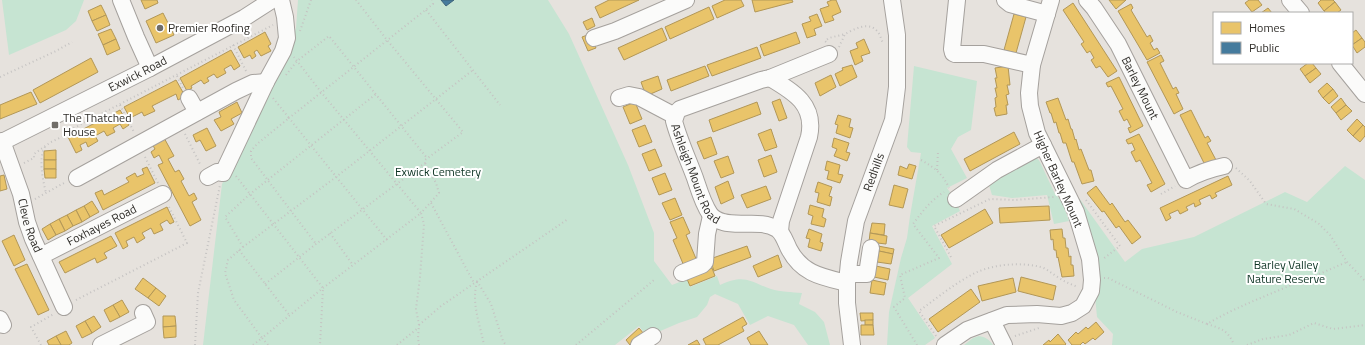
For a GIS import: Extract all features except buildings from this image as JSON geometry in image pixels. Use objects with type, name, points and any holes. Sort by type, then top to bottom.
[{"type":"street","points":[[121,0],[150,68]]},
{"type":"street","name":"Exwick Road","points":[[1,142],[150,68],[244,18],[272,0]]},
{"type":"street","points":[[219,171],[268,88],[283,50],[287,38],[285,17],[281,0]]},
{"type":"street","points":[[594,38],[615,31],[686,0]]},
{"type":"street","name":"Redhills","points":[[852,345],[847,279],[856,221],[893,120],[897,87],[897,35],[892,0]]},
{"type":"street","points":[[957,0],[952,49],[953,53],[984,54],[1032,65]]},
{"type":"street","points":[[1005,0],[1010,4],[1048,7]]},
{"type":"street","name":"Barley Mount","points":[[1087,0],[1118,44],[1186,180],[1196,174],[1224,166]]},
{"type":"street","points":[[1290,0],[1299,12]]},
{"type":"street","name":"Higher Barley Mount","points":[[1048,7],[1032,65],[1029,93],[1030,106],[1037,132],[1076,212],[1090,259],[1091,280]]},
{"type":"street","name":"Ashleigh Mount Road","points":[[780,231],[762,224],[724,223],[712,216],[704,202],[679,137],[674,121],[675,116],[680,109],[761,80],[800,74],[830,49]]},
{"type":"street","points":[[1341,64],[1365,94]]},
{"type":"street","points":[[770,78],[791,91],[800,99],[809,113],[811,127],[781,220],[780,231],[794,259],[808,271],[821,277],[847,279],[867,274],[872,248]]},
{"type":"street","points":[[83,178],[138,144],[253,83],[268,88]]},
{"type":"street","points":[[619,98],[629,95],[639,97],[675,116]]},
{"type":"street","points":[[189,98],[197,112]]},
{"type":"street","name":"Cleve Road","points":[[1,142],[21,194],[29,229],[41,256],[70,304]]},
{"type":"street","points":[[956,199],[998,170],[1043,145]]},
{"type":"street","name":"Foxhayes Road","points":[[41,256],[163,194]]},
{"type":"street","points":[[682,273],[702,265],[705,262],[707,234],[712,216]]},
{"type":"street","points":[[941,342],[1007,315],[1037,314],[1056,316],[1067,314],[1083,306],[1091,280]]},
{"type":"street","points":[[101,345],[147,321]]},
{"type":"street","points":[[992,321],[1003,343]]},
{"type":"street","points":[[639,345],[653,336]]},
{"type":"path","points":[[265,284],[330,233],[425,163],[425,160],[463,132],[356,0]]},
{"type":"path","points":[[316,244],[250,158],[252,151],[256,144],[353,66],[434,4],[432,0]]},
{"type":"path","points":[[426,10],[500,105]]},
{"type":"path","name":"Exwick Road","points":[[24,162],[34,158],[34,154],[45,146],[68,134],[68,131],[274,25]]},
{"type":"path","points":[[830,49],[829,38],[845,34],[867,25],[877,31],[883,43]]},
{"type":"path","points":[[830,49],[845,34]]},
{"type":"path","points":[[284,78],[297,61],[329,36],[428,158]]},
{"type":"path","points":[[0,77],[42,58],[72,42]]},
{"type":"path","points":[[233,46],[245,70]]},
{"type":"path","points":[[297,61],[421,213],[424,224],[416,309],[419,325],[419,345]]},
{"type":"path","points":[[268,345],[234,300],[225,273],[228,260],[473,70]]},
{"type":"path","points":[[268,88],[310,146],[387,240]]},
{"type":"path","points":[[243,247],[225,217],[250,194],[376,94]]},
{"type":"path","points":[[41,345],[31,327],[70,304],[187,243],[120,105]]},
{"type":"path","points":[[178,122],[219,171],[250,194],[323,288],[320,345]]},
{"type":"path","name":"Cleve Road","points":[[45,146],[42,151],[42,177],[46,192]]},
{"type":"path","points":[[937,170],[938,152]]},
{"type":"path","points":[[917,345],[894,307],[905,298],[900,275],[939,258],[913,224],[934,198],[950,189],[946,180],[934,167],[921,160]]},
{"type":"path","points":[[253,345],[323,288],[421,213],[439,193],[436,183],[425,163]]},
{"type":"path","points":[[1224,166],[1238,168],[1250,181],[1266,204],[1294,209],[1318,223],[1330,235],[1347,262],[1365,281]]},
{"type":"path","points":[[195,345],[198,293],[219,171]]},
{"type":"path","points":[[36,198],[46,192],[83,178]]},
{"type":"path","points":[[951,257],[934,226],[990,199],[1015,200],[1068,196]]},
{"type":"path","points":[[1084,198],[1120,246],[1091,280]]},
{"type":"path","points":[[430,203],[474,283]]},
{"type":"path","points":[[419,325],[441,306],[568,219]]},
{"type":"path","points":[[330,233],[353,265]]},
{"type":"path","points":[[239,250],[290,316]]},
{"type":"path","points":[[1207,324],[1226,312],[1347,262]]},
{"type":"path","points":[[941,342],[919,311],[958,283],[975,273],[996,266],[1021,264],[1040,267],[1069,284],[1100,277],[1108,278],[1177,312],[1225,330],[1232,339],[1234,345]]},
{"type":"path","points":[[576,345],[654,280]]},
{"type":"path","points":[[477,281],[474,292],[475,302],[484,345]]},
{"type":"path","points":[[477,281],[491,304],[503,341],[506,345]]},
{"type":"path","points":[[1247,345],[1263,339],[1289,335],[1314,323],[1333,330],[1365,325]]},
{"type":"path","points":[[1003,343],[1043,327]]},
{"type":"path","points":[[397,345],[419,328]]},
{"type":"green space","points":[[2,0],[84,0],[76,21],[66,30],[9,55]]},
{"type":"green space","name":"Exwick Cemetery","points":[[298,0],[548,0],[569,34],[628,165],[654,233],[654,261],[672,285],[687,279],[690,287],[717,276],[720,285],[741,279],[775,290],[802,293],[799,304],[815,312],[824,322],[830,345],[808,345],[794,325],[768,316],[750,325],[738,304],[715,294],[710,297],[707,305],[697,317],[658,332],[645,334],[639,326],[615,345],[203,345],[222,184],[269,88],[287,56],[296,28]]},
{"type":"green space","points":[[914,66],[977,81],[971,130],[958,137],[951,149],[967,178],[947,188],[960,211],[932,226],[952,264],[908,298],[935,338],[925,345],[887,345],[889,312],[907,238],[921,153],[911,152],[907,147]]},
{"type":"green space","points":[[1033,158],[1038,159],[1040,162],[1055,194],[1062,201],[1069,221],[1054,224],[1047,195],[1012,198],[992,195],[989,185],[991,180]]},
{"type":"green space","name":"Barley Valley Nature Reserve","points":[[1345,166],[1365,180],[1365,345],[1112,345],[1113,334],[1097,317],[1079,198],[1125,262],[1142,249],[1194,237],[1285,192],[1307,202]]},
{"type":"green space","points":[[979,336],[987,339],[993,345],[964,345],[973,338]]},
{"type":"place","name":"Premier Roofing","points":[[160,28]]},
{"type":"place","name":"The Thatched House","points":[[55,125]]}]
